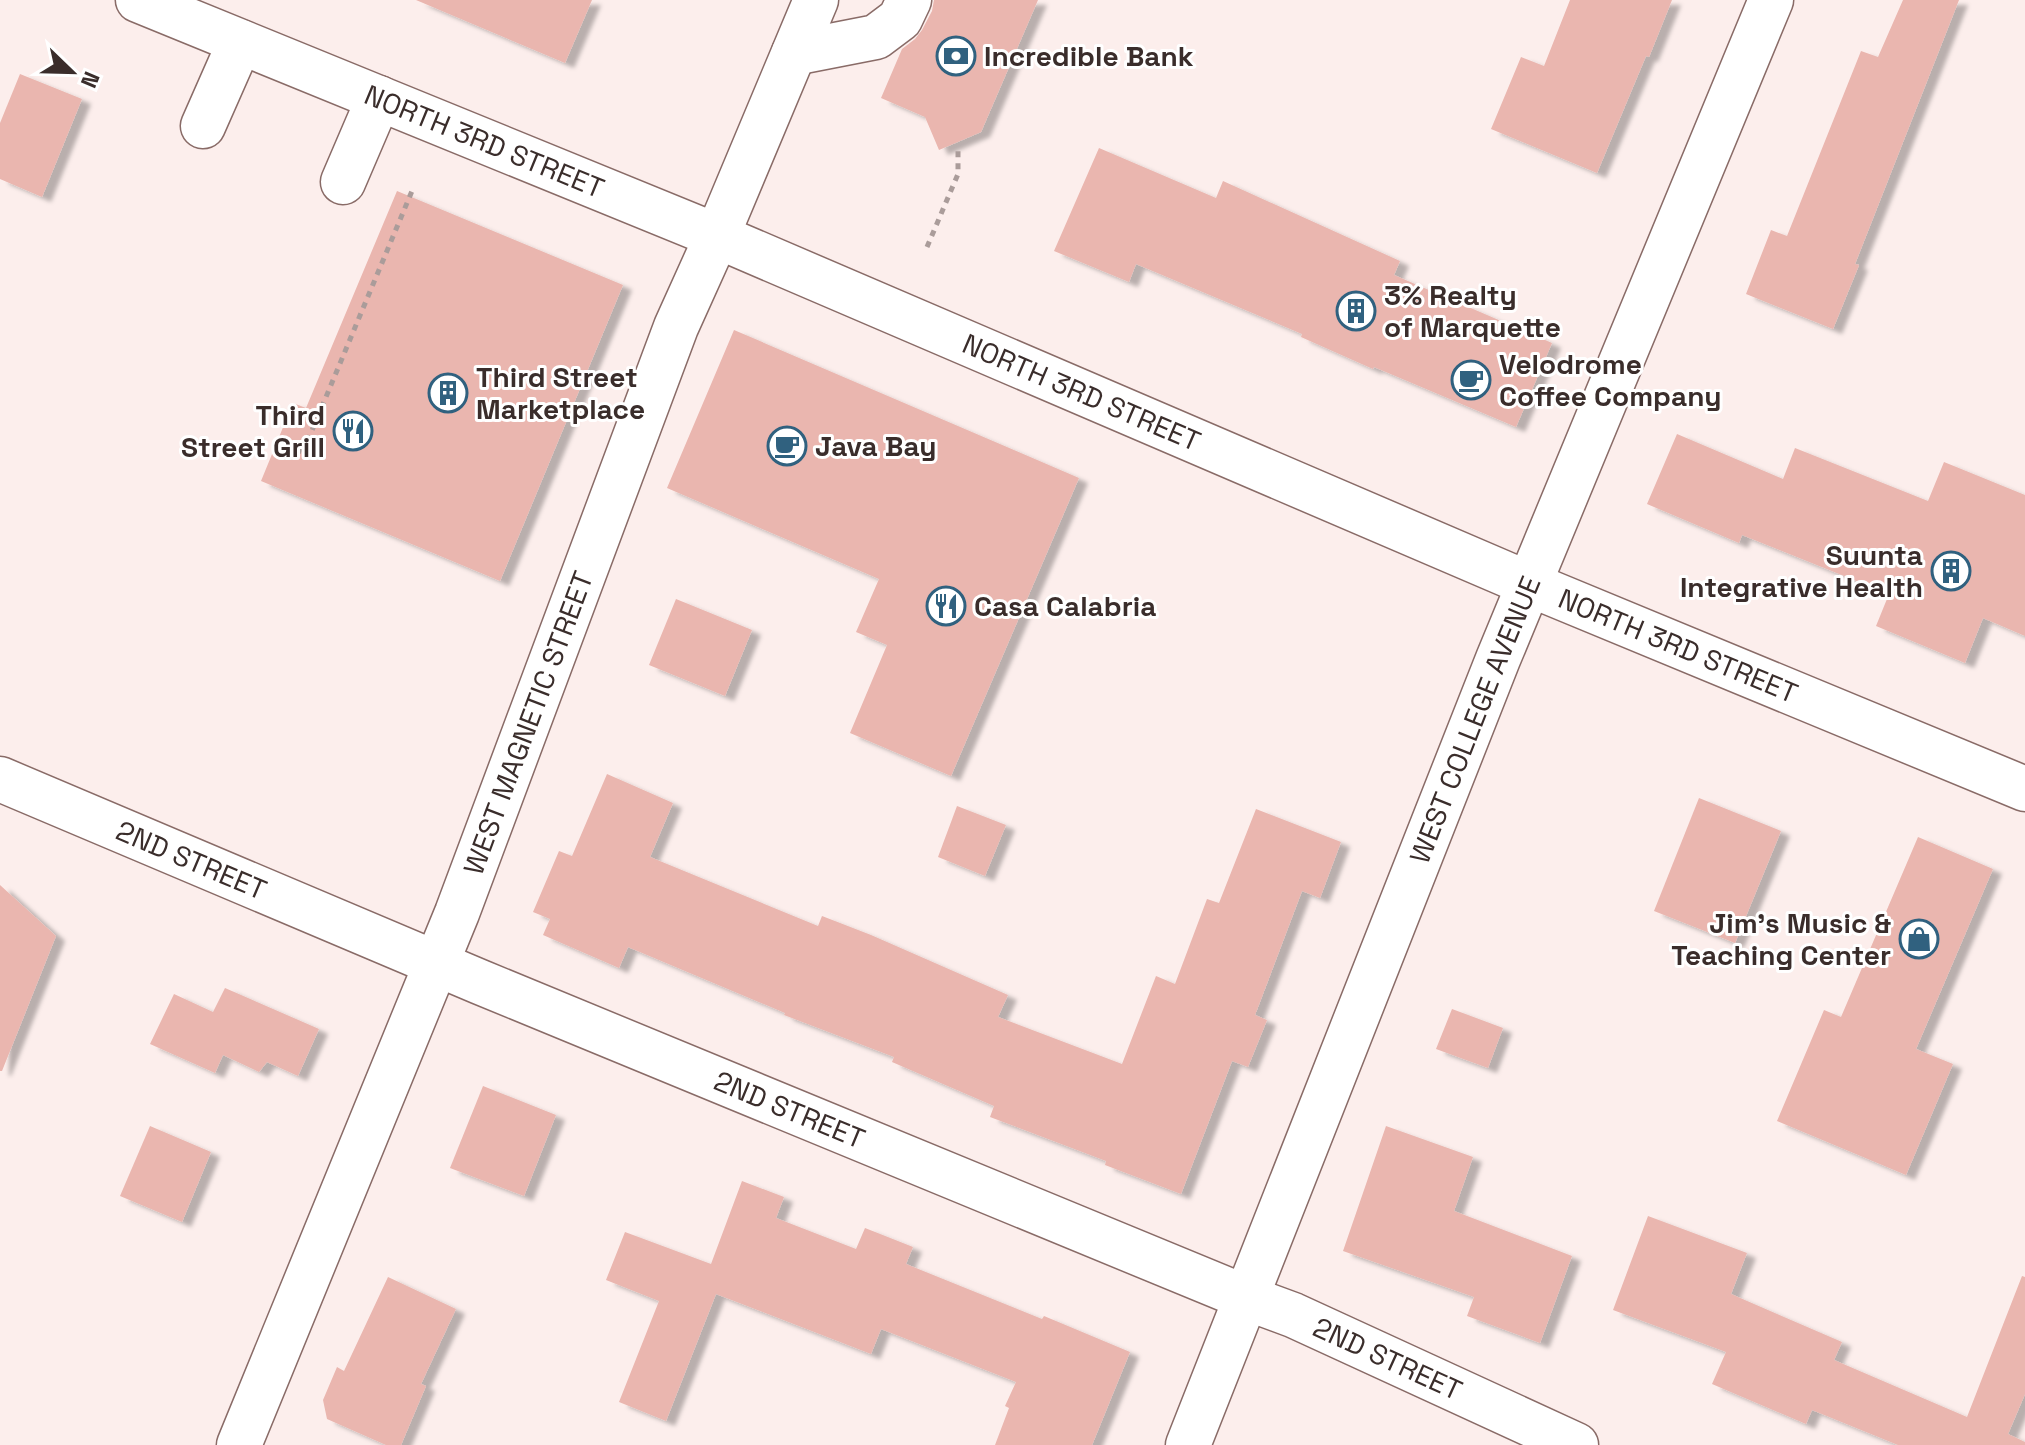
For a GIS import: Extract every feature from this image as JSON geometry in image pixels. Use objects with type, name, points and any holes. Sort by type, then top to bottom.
[{"type":"street","name":"NORTH 3RD STREET","points":[[138,0],[717,236],[1529,584],[2025,789]]},
{"type":"street","name":"WEST MAGNETIC STREET","points":[[239,1445],[437,962],[676,327],[816,0]]},
{"type":"street","points":[[794,53],[876,37],[900,19],[909,0]]},
{"type":"street","name":"WEST COLLEGE AVENUE","points":[[1188,1445],[1498,659],[1771,0]]},
{"type":"street","points":[[203,126],[240,42]]},
{"type":"street","points":[[343,182],[379,98]]},
{"type":"street","name":"2ND STREET","points":[[0,779],[495,988],[1293,1315],[1576,1445]]},
{"type":"path","points":[[927,247],[958,174],[958,151]]},
{"type":"path","points":[[303,452],[412,191]]},
{"type":"path","points":[[274,440],[312,456]]},
{"type":"building","points":[[416,0],[592,0],[565,63]]},
{"type":"building","name":"Incredible Bank","points":[[934,0],[1038,0],[981,132],[939,150],[925,117],[881,98],[902,49],[922,30]]},
{"type":"building","points":[[1570,0],[1672,0],[1597,173],[1491,129],[1521,57],[1544,66]]},
{"type":"building","points":[[1903,0],[1959,0],[1855,264],[1859,265],[1833,329],[1746,294],[1771,230],[1787,236],[1861,51],[1878,57]]},
{"type":"building","points":[[20,74],[82,99],[42,197],[0,179],[0,123]]},
{"type":"building","points":[[1099,148],[1216,198],[1223,181],[1400,261],[1394,275],[1552,343],[1516,427],[1373,369],[1301,337],[1302,334],[1136,264],[1129,282],[1054,251]]},
{"type":"building","name":"Third Street Marketplace","points":[[397,191],[623,285],[500,581],[261,481],[293,403],[306,408]]},
{"type":"building","points":[[734,330],[1079,478],[951,776],[850,733],[887,645],[856,632],[879,579],[667,488]]},
{"type":"building","points":[[1677,434],[1783,479],[1795,448],[1928,501],[1944,462],[2025,495],[2025,636],[1983,618],[1965,663],[1876,626],[1889,594],[1742,535],[1739,543],[1647,504]]},
{"type":"building","points":[[676,599],[752,630],[725,696],[649,665]]},
{"type":"building","points":[[607,774],[673,803],[650,857],[818,926],[822,916],[1008,995],[998,1017],[1122,1064],[1156,976],[1175,984],[1207,899],[1219,903],[1256,809],[1341,842],[1320,898],[1302,891],[1255,1015],[1267,1020],[1248,1067],[1232,1061],[1181,1194],[1105,1165],[1106,1161],[990,1117],[994,1106],[892,1062],[894,1057],[784,1015],[628,947],[619,968],[543,935],[550,919],[533,912],[559,851],[572,856]]},
{"type":"building","points":[[1699,798],[1781,831],[1735,943],[1654,911]]},
{"type":"building","points":[[957,806],[1006,825],[985,876],[938,857]]},
{"type":"building","name":"Jim's Music & Teaching Center","points":[[1918,837],[1993,869],[1916,1049],[1953,1064],[1906,1175],[1777,1121],[1824,1010],[1841,1017]]},
{"type":"building","points":[[0,885],[56,936],[2,1071],[0,1071]]},
{"type":"building","points":[[225,988],[319,1029],[298,1076],[267,1062],[259,1072],[223,1055],[215,1073],[150,1044],[174,994],[213,1012]]},
{"type":"building","points":[[1452,1009],[1503,1028],[1488,1068],[1436,1049]]},
{"type":"building","points":[[483,1086],[556,1115],[524,1196],[450,1168]]},
{"type":"building","points":[[150,1126],[211,1152],[182,1222],[120,1196]]},
{"type":"building","points":[[1386,1126],[1473,1157],[1454,1211],[1572,1256],[1540,1343],[1467,1316],[1474,1297],[1343,1251]]},
{"type":"building","points":[[742,1181],[784,1197],[776,1218],[856,1249],[865,1228],[913,1247],[906,1264],[1130,1352],[1092,1445],[995,1445],[1009,1408],[1005,1406],[1016,1382],[881,1329],[871,1354],[716,1294],[666,1421],[619,1402],[659,1301],[606,1280],[625,1232],[711,1264]]},
{"type":"building","points":[[1648,1216],[1747,1253],[1731,1294],[1842,1342],[1834,1360],[1967,1417],[2022,1276],[2025,1277],[2025,1394],[2008,1434],[2025,1442],[2025,1445],[1898,1445],[1812,1410],[1806,1424],[1712,1384],[1726,1352],[1613,1310]]},
{"type":"building","points":[[388,1277],[456,1309],[421,1384],[426,1386],[401,1445],[386,1445],[327,1419],[323,1400],[337,1367],[344,1371]]},
{"type":"place","name":"Incredible Bank","points":[[956,56]]},
{"type":"place","name":"3% Realty of Marquette","points":[[1356,311]]},
{"type":"place","name":"Velodrome Coffee Company","points":[[1471,380]]},
{"type":"place","name":"Third Street Marketplace","points":[[448,393]]},
{"type":"place","name":"Third Street Grill","points":[[353,431]]},
{"type":"place","name":"Java Bay","points":[[787,446]]},
{"type":"place","name":"Suunta Integrative Health","points":[[1951,571]]},
{"type":"place","name":"Casa Calabria","points":[[946,606]]},
{"type":"place","name":"Jim's Music & Teaching Center","points":[[1919,939]]}]
